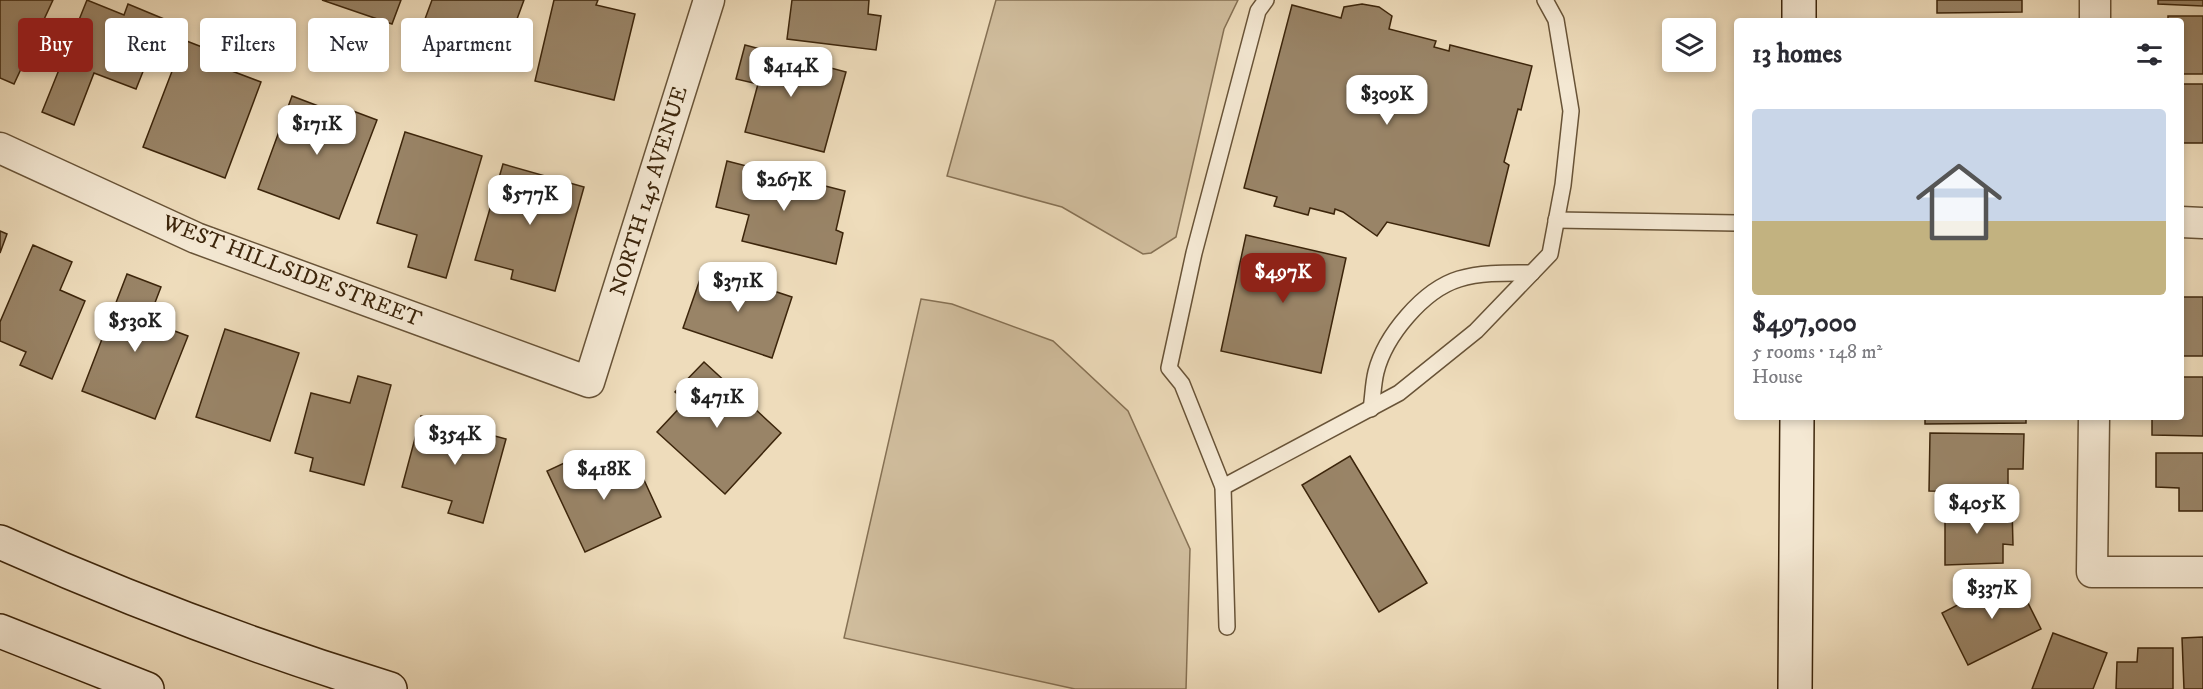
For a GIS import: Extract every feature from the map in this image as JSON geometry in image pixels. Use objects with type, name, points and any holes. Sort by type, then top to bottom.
[{"type":"main road","points":[[1799,0],[1799,18]]},
{"type":"main road","points":[[1795,689],[1797,420]]},
{"type":"main road","points":[[0,542],[81,578],[256,644],[390,689]]},
{"type":"main road","points":[[0,631],[147,689]]},
{"type":"street","name":"NORTH 145 AVENUE","points":[[589,382],[709,0]]},
{"type":"street","points":[[2095,0],[2095,18]]},
{"type":"street","name":"WEST HILLSIDE STREET","points":[[0,148],[196,238],[589,382]]},
{"type":"street","points":[[2184,222],[2203,223]]},
{"type":"street","points":[[2094,420],[2092,572],[2203,572]]},
{"type":"lane","points":[[1227,627],[1223,488],[1182,384],[1169,368],[1194,253],[1258,11],[1266,0]]},
{"type":"lane","points":[[1223,488],[1400,393],[1476,331],[1550,254],[1563,185],[1571,111],[1556,20],[1545,0]]},
{"type":"lane","points":[[1556,220],[1734,223]]},
{"type":"lane","points":[[1371,409],[1376,372],[1387,346],[1403,321],[1428,296],[1458,279],[1495,273],[1532,273]]},
{"type":"shaded area","points":[[996,0],[1238,0],[1224,29],[1176,237],[1151,253],[1143,254],[1062,207],[947,176]]},
{"type":"shaded area","points":[[921,299],[952,304],[1053,341],[1128,411],[1190,549],[1186,689],[1075,689],[844,638]]},
{"type":"building","points":[[0,0],[53,0],[45,18],[18,18],[20,72],[14,84],[0,78]]},
{"type":"building","points":[[87,0],[124,15],[128,4],[162,18],[105,18],[105,72],[143,72],[136,89],[94,73],[74,125],[42,112],[58,72],[93,72],[93,18],[80,18]]},
{"type":"building","points":[[322,0],[401,0],[392,24],[389,23],[389,18],[374,18]]},
{"type":"building","points":[[432,0],[524,0],[517,18],[425,18]]},
{"type":"building","points":[[554,0],[598,0],[596,5],[635,14],[614,100],[535,81]]},
{"type":"building","points":[[792,0],[869,0],[868,14],[881,16],[876,50],[787,39]]},
{"type":"building","points":[[1937,0],[2022,0],[2022,12],[1937,13]]},
{"type":"building","points":[[2158,0],[2203,0],[2203,6],[2158,4]]},
{"type":"building","points":[[1362,4],[1379,7],[1392,16],[1389,29],[1436,41],[1434,47],[1449,51],[1450,45],[1532,66],[1504,162],[1509,165],[1489,246],[1387,222],[1377,236],[1343,212],[1335,209],[1334,214],[1310,208],[1308,215],[1274,206],[1277,197],[1244,188],[1292,5],[1341,18],[1344,7]]},
{"type":"building","points":[[2168,16],[2203,16],[2203,74],[2184,74],[2184,18],[2168,18]]},
{"type":"building","points":[[188,42],[200,46],[200,72],[235,72],[261,82],[225,178],[143,147],[172,72],[188,72]]},
{"type":"building","points":[[745,45],[846,72],[824,152],[745,132],[758,84],[736,79]]},
{"type":"building","points":[[2184,84],[2203,84],[2203,143],[2184,143]]},
{"type":"building","points":[[292,96],[342,115],[345,108],[377,120],[339,219],[258,189]]},
{"type":"building","points":[[405,132],[482,156],[446,278],[408,267],[417,235],[377,223]]},
{"type":"building","points":[[727,161],[845,191],[836,230],[843,233],[836,264],[742,241],[749,215],[716,207]]},
{"type":"building","points":[[503,164],[584,187],[555,291],[511,279],[513,270],[475,260]]},
{"type":"building","points":[[0,231],[7,234],[0,253]]},
{"type":"building","points":[[1246,235],[1346,258],[1321,373],[1221,351]]},
{"type":"building","points":[[33,245],[72,262],[60,290],[85,301],[52,379],[20,365],[26,352],[0,341],[0,322]]},
{"type":"building","points":[[704,268],[792,297],[772,358],[683,328]]},
{"type":"building","points":[[127,274],[161,287],[148,321],[188,336],[155,419],[82,391]]},
{"type":"building","points":[[2184,297],[2203,297],[2203,356],[2184,356]]},
{"type":"building","points":[[225,329],[299,353],[270,441],[196,417]]},
{"type":"building","points":[[704,362],[781,433],[725,494],[657,432],[686,401],[675,392]]},
{"type":"building","points":[[358,376],[391,385],[364,485],[310,471],[313,458],[295,453],[311,393],[350,403]]},
{"type":"building","points":[[2184,377],[2203,377],[2203,436],[2152,435],[2152,420],[2184,420]]},
{"type":"building","points":[[421,416],[506,439],[483,523],[448,513],[452,501],[402,487]]},
{"type":"building","points":[[1925,420],[2026,420],[2026,423],[1925,424]]},
{"type":"building","points":[[1930,433],[2024,434],[2023,469],[2008,469],[2008,492],[1929,491]]},
{"type":"building","points":[[2156,453],[2203,453],[2203,511],[2179,511],[2179,488],[2156,487]]},
{"type":"building","points":[[633,456],[661,517],[585,552],[547,471],[575,458],[584,478]]},
{"type":"building","points":[[1350,456],[1427,583],[1379,612],[1302,485]]},
{"type":"building","points":[[2012,507],[2013,545],[2003,544],[2003,563],[1945,565],[1945,508]]},
{"type":"building","points":[[2017,574],[2025,589],[2022,591],[2041,629],[1968,665],[1942,613]]},
{"type":"building","points":[[2053,633],[2107,653],[2093,689],[2032,689]]},
{"type":"building","points":[[2203,637],[2203,689],[2184,689],[2182,638]]},
{"type":"building","points":[[2138,648],[2173,648],[2173,689],[2116,689],[2117,662],[2137,662]]}]
